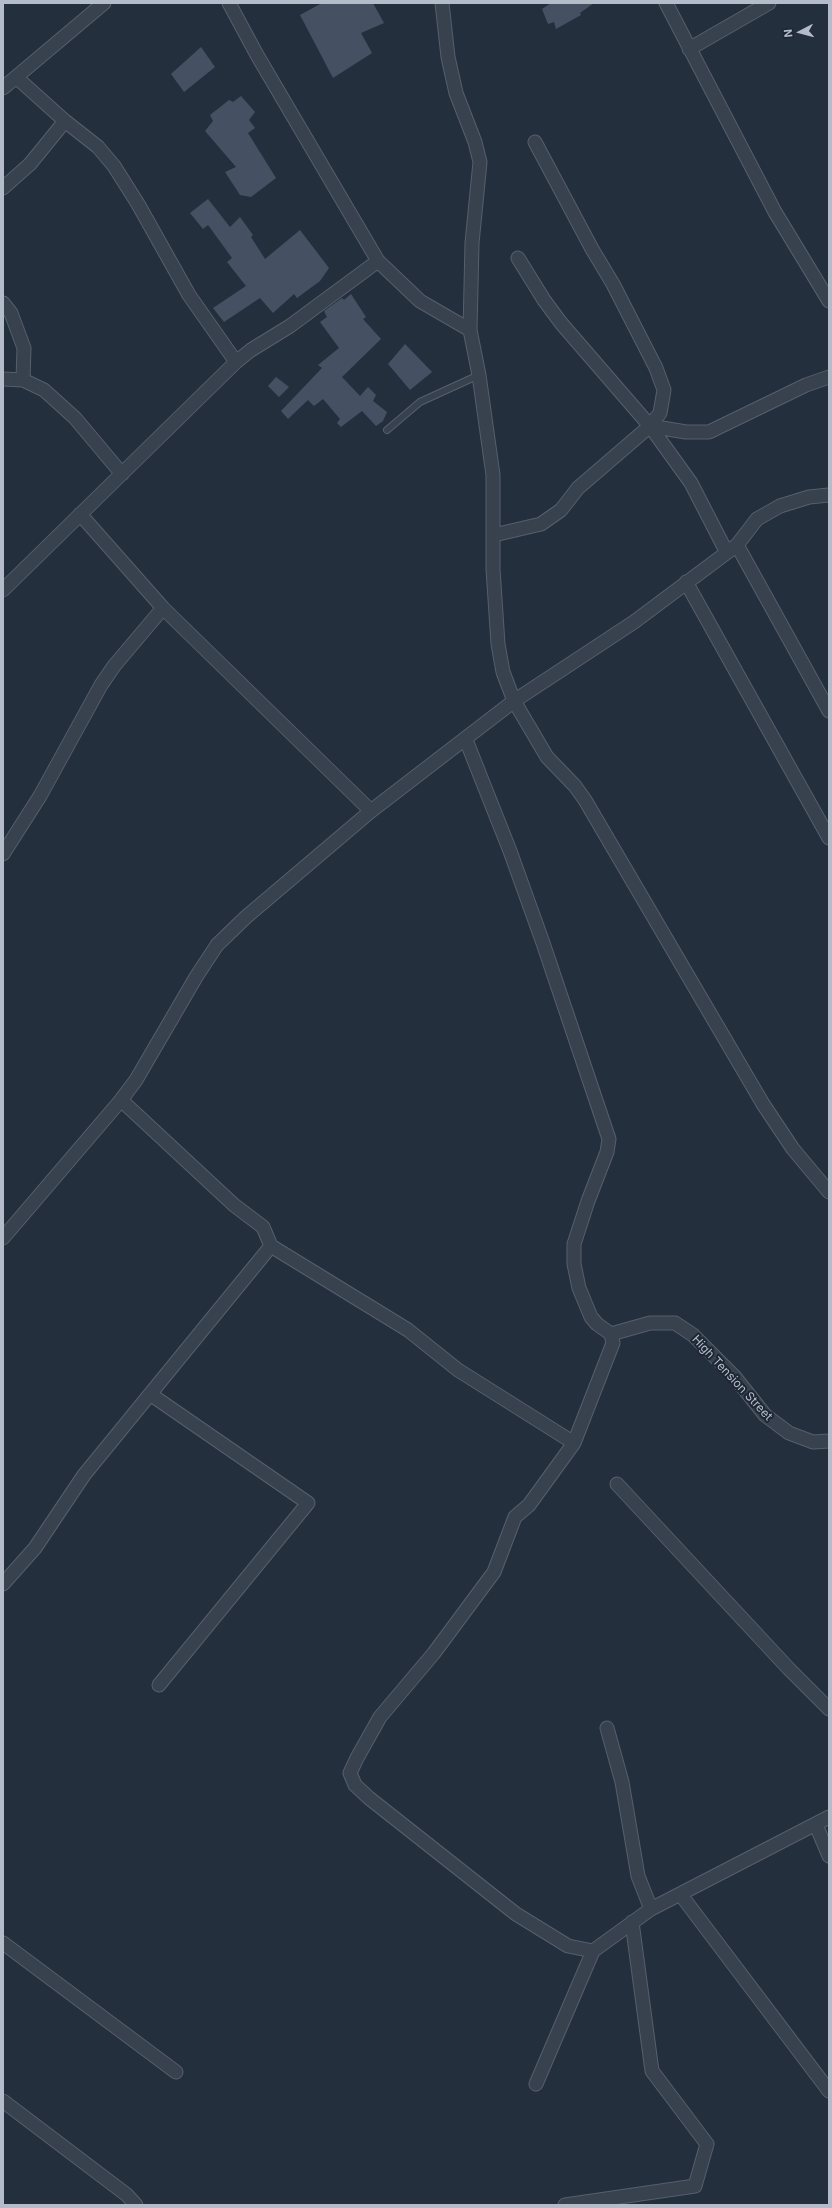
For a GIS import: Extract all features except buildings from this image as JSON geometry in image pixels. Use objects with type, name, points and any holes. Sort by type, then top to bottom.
[{"type":"street","points":[[3,88],[104,3]]},
{"type":"street","points":[[229,3],[260,61],[378,261],[420,301],[470,330]]},
{"type":"street","points":[[442,3],[448,57],[456,93],[475,142],[480,162],[472,243],[470,330],[479,375],[493,475],[493,569],[498,644],[503,672],[514,701],[547,757],[575,786],[585,800],[763,1104],[793,1149],[829,1192]]},
{"type":"street","points":[[666,3],[775,212],[829,300]]},
{"type":"street","points":[[689,49],[770,3]]},
{"type":"street","points":[[16,77],[65,121],[98,147],[114,166],[138,204],[188,295],[236,362]]},
{"type":"street","points":[[3,188],[30,164],[65,121]]},
{"type":"street","points":[[494,535],[541,524],[561,510],[578,488],[650,426],[660,413],[664,390],[656,368],[613,284],[592,249],[535,142]]},
{"type":"street","points":[[518,258],[544,300],[561,323],[650,426],[691,483],[829,711]]},
{"type":"street","points":[[3,590],[236,362],[251,350],[290,326],[378,261]]},
{"type":"street","points":[[3,303],[12,313],[24,348],[23,380]]},
{"type":"street","points":[[650,426],[686,432],[709,432],[806,385],[829,377]]},
{"type":"street","points":[[3,379],[23,380],[44,390],[75,418],[122,474]]},
{"type":"street","points":[[3,1238],[121,1100],[136,1080],[196,977],[217,945],[246,917],[371,811],[466,740],[514,701],[634,622],[731,548],[756,519],[780,506],[809,497],[829,495]]},
{"type":"street","points":[[80,514],[163,608],[371,811]]},
{"type":"street","points":[[686,582],[829,838]]},
{"type":"street","points":[[3,854],[40,796],[101,685],[114,666],[163,608]]},
{"type":"street","points":[[466,740],[510,851],[543,943],[609,1140],[607,1152],[574,1244],[574,1264],[579,1288],[591,1317],[611,1334],[613,1343],[574,1443],[529,1505],[515,1517],[494,1572],[434,1653],[380,1717],[356,1758],[350,1773],[355,1785],[369,1798],[516,1914],[568,1946],[593,1951]]},
{"type":"street","points":[[121,1100],[234,1205],[262,1227],[271,1246],[408,1330],[458,1370],[574,1443]]},
{"type":"street","points":[[3,1584],[35,1548],[84,1476],[271,1246]]},
{"type":"street","name":"High Tension Street","points":[[611,1334],[650,1323],[675,1323],[693,1335],[728,1371],[765,1415],[788,1433],[814,1442],[829,1440]]},
{"type":"street","points":[[150,1394],[308,1503],[159,1685]]},
{"type":"street","points":[[617,1484],[789,1669],[829,1709]]},
{"type":"street","points":[[607,1728],[622,1782],[638,1876],[651,1909]]},
{"type":"street","points":[[536,2084],[593,1951],[651,1909],[681,1895],[829,1817]]},
{"type":"street","points":[[816,1825],[829,1856]]},
{"type":"street","points":[[681,1895],[829,2091]]},
{"type":"street","points":[[565,2205],[696,2186],[707,2144],[652,2071],[632,1922]]},
{"type":"street","points":[[3,1943],[176,2072]]},
{"type":"street","points":[[3,2101],[127,2195],[136,2205]]},
{"type":"lane","points":[[388,430],[420,402],[447,388],[479,375]]}]
